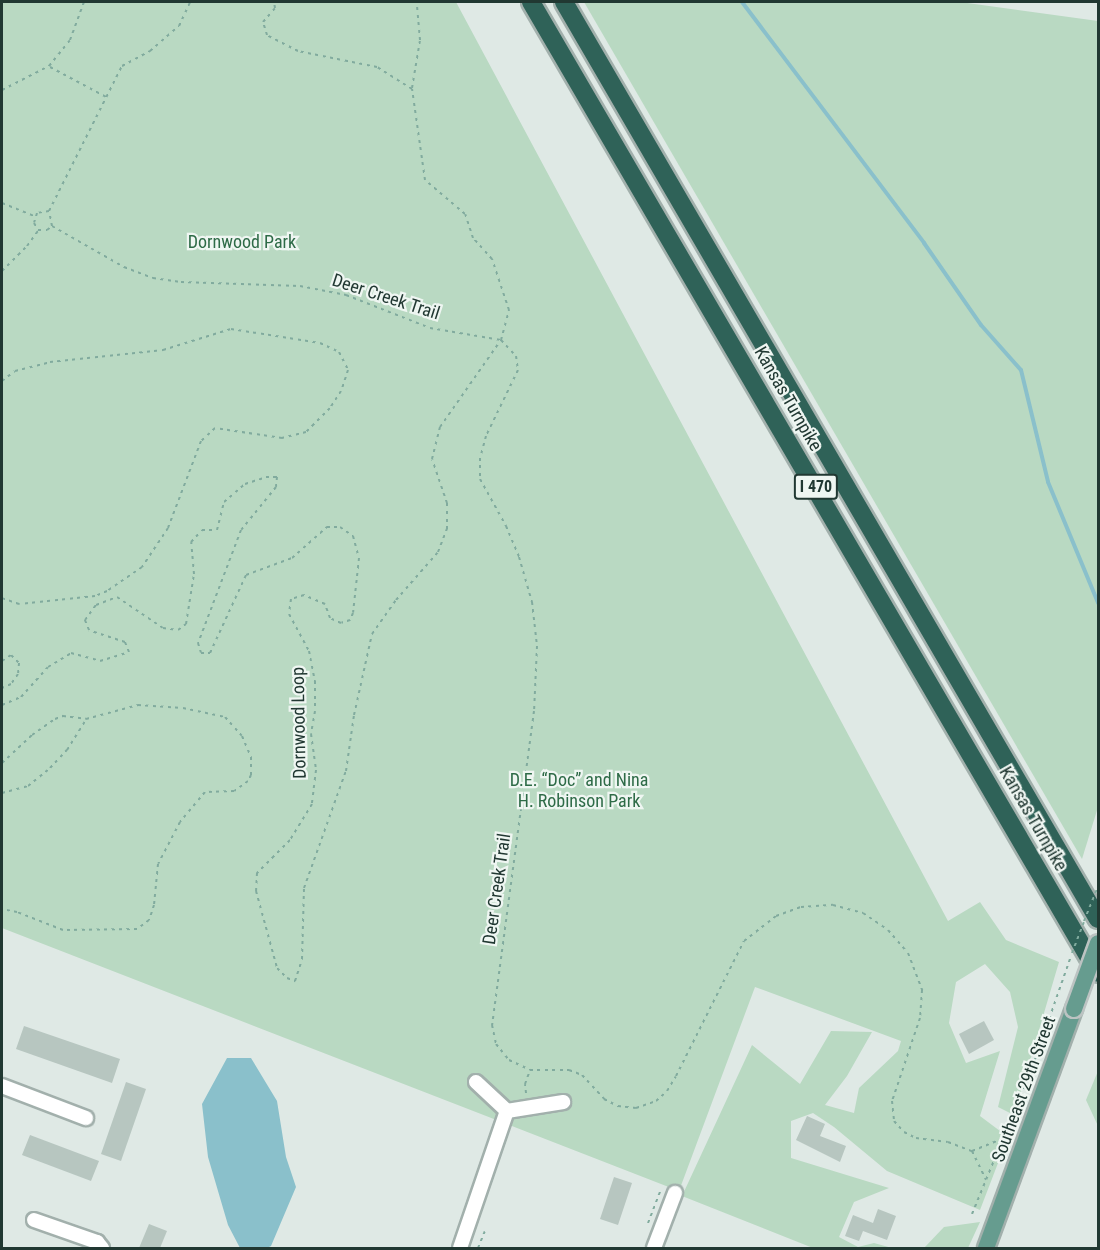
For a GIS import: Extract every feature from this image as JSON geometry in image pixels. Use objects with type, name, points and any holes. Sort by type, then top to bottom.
[{"type":"highway","name":"Kansas Turnpike","points":[[531,2],[1098,973]]},
{"type":"highway","name":"Kansas Turnpike","points":[[564,2],[1089,920]]},
{"type":"main road","name":"Southeast 29th Street","points":[[986,1248],[1098,943]]},
{"type":"street","points":[[476,1082],[507,1111]]},
{"type":"street","points":[[2,1086],[86,1118]]},
{"type":"street","points":[[507,1111],[563,1102]]},
{"type":"street","points":[[460,1248],[507,1111]]},
{"type":"street","points":[[654,1248],[675,1193]]},
{"type":"street","points":[[34,1220],[97,1242],[102,1248]]},
{"type":"path","points":[[2,90],[49,66],[70,40],[84,2]]},
{"type":"path","points":[[38,230],[47,230],[52,226],[49,211],[122,66],[150,51],[179,26],[190,2]]},
{"type":"path","points":[[274,2],[275,8],[263,22],[267,35],[298,51],[377,67],[412,89]]},
{"type":"path","name":"Dornwood Loop","points":[[2,705],[21,697],[48,667],[71,652],[100,661],[129,652],[125,642],[89,630],[85,620],[96,605],[117,597],[163,628],[178,630],[186,624],[194,574],[191,542],[202,530],[217,530],[224,502],[245,484],[266,477],[277,477],[276,487],[241,530],[198,643],[201,652],[210,653],[246,575],[292,558],[327,527],[340,527],[353,536],[359,558],[353,613],[350,620],[341,623],[330,618],[325,604],[304,595],[291,600],[289,614],[309,651],[315,681],[315,711],[311,734],[316,771],[312,804],[290,840],[257,873],[256,891],[277,968],[287,978],[295,981],[302,959],[304,888],[346,771],[354,715],[372,634],[396,600],[438,552],[447,529],[447,503],[432,459],[440,427],[501,340],[509,310],[492,259],[473,238],[465,214],[426,180],[412,89],[420,40],[417,2]]},
{"type":"path","points":[[49,66],[106,97]]},
{"type":"path","points":[[2,203],[36,217]]},
{"type":"path","points":[[38,230],[34,223],[37,213],[49,211]]},
{"type":"path","name":"Deer Creek Trail","points":[[52,226],[124,267],[153,278],[181,282],[300,286],[346,295],[430,328],[501,340],[516,356],[518,370],[486,436],[480,458],[480,479],[506,526],[519,557],[532,602],[537,673],[492,1025],[496,1044],[509,1060],[530,1070]]},
{"type":"path","points":[[2,271],[27,246],[38,230]]},
{"type":"path","points":[[2,381],[15,371],[50,362],[163,350],[231,329],[320,343],[339,352],[348,370],[341,391],[330,408],[306,432],[282,438],[241,430],[215,428],[201,441],[168,528],[142,567],[107,591],[95,596],[19,604],[2,598]]},
{"type":"path","points":[[2,661],[11,655],[19,663],[18,674],[11,684],[2,688]]},
{"type":"path","points":[[2,763],[32,735],[55,719],[63,716],[86,719],[138,705],[155,705],[225,717],[242,736],[251,757],[251,775],[234,791],[205,792],[180,822],[158,864],[154,906],[149,920],[137,929],[63,930],[17,912],[2,909]]},
{"type":"path","points":[[2,793],[28,786],[50,768],[66,750],[86,719]]},
{"type":"path","points":[[972,1214],[1032,1068],[1072,953],[1089,920],[1097,889]]},
{"type":"path","points":[[528,1107],[525,1084],[530,1070],[569,1070],[582,1075],[604,1099],[618,1106],[636,1108],[656,1101],[667,1091],[676,1076],[744,941],[776,916],[801,907],[833,905],[863,913],[888,930],[908,953],[922,990],[920,1018],[892,1101],[894,1121],[904,1132],[916,1137],[948,1142],[972,1151],[1002,1139]]},
{"type":"path","points":[[972,1151],[986,1180]]},
{"type":"path","points":[[647,1226],[660,1191]]},
{"type":"path","points":[[478,1248],[485,1231]]},
{"type":"green space","points":[[2,2],[456,2],[948,921],[980,902],[1006,940],[1059,962],[1014,1115],[998,1107],[1018,1027],[1010,992],[985,964],[956,982],[949,1023],[966,1063],[1000,1051],[980,1116],[1008,1137],[980,1210],[887,1171],[834,1127],[813,1113],[791,1121],[791,1158],[889,1188],[854,1202],[839,1237],[858,1247],[874,1243],[892,1248],[813,1248],[682,1196],[752,1045],[800,1084],[831,1031],[872,1032],[847,1076],[825,1105],[854,1113],[859,1088],[898,1051],[901,1041],[755,987],[679,1191],[2,928]]},
{"type":"green space","points":[[584,2],[960,2],[1098,21],[1098,807],[1082,859]]},
{"type":"green space","points":[[1098,1071],[1098,1126],[1086,1100]]},
{"type":"green space","points":[[980,1222],[968,1248],[924,1248],[944,1227]]},
{"type":"water","points":[[227,1058],[251,1058],[277,1101],[286,1157],[296,1187],[271,1246],[267,1248],[240,1248],[228,1225],[208,1157],[202,1104]]},
{"type":"building","points":[[984,1021],[994,1040],[969,1054],[959,1034]]},
{"type":"building","points":[[24,1026],[120,1059],[112,1083],[16,1049]]},
{"type":"building","points":[[126,1082],[146,1089],[121,1161],[101,1154]]},
{"type":"building","points":[[807,1116],[825,1124],[820,1136],[846,1146],[840,1162],[796,1140]]},
{"type":"building","points":[[30,1135],[99,1161],[91,1181],[22,1155]]},
{"type":"building","points":[[614,1177],[632,1183],[618,1225],[600,1219]]},
{"type":"building","points":[[878,1209],[896,1216],[887,1240],[863,1231],[859,1241],[845,1236],[853,1215],[873,1223]]},
{"type":"building","points":[[149,1224],[167,1231],[160,1248],[139,1248]]},
{"type":"waterway","points":[[742,2],[924,243],[981,325],[1021,370],[1048,482],[1098,603]]},
{"type":"park label","name":"Dornwood Park","points":[[242,242]]},
{"type":"park label","name":"D.E. “Doc” and Nina H. Robinson Park","points":[[579,791]]}]
